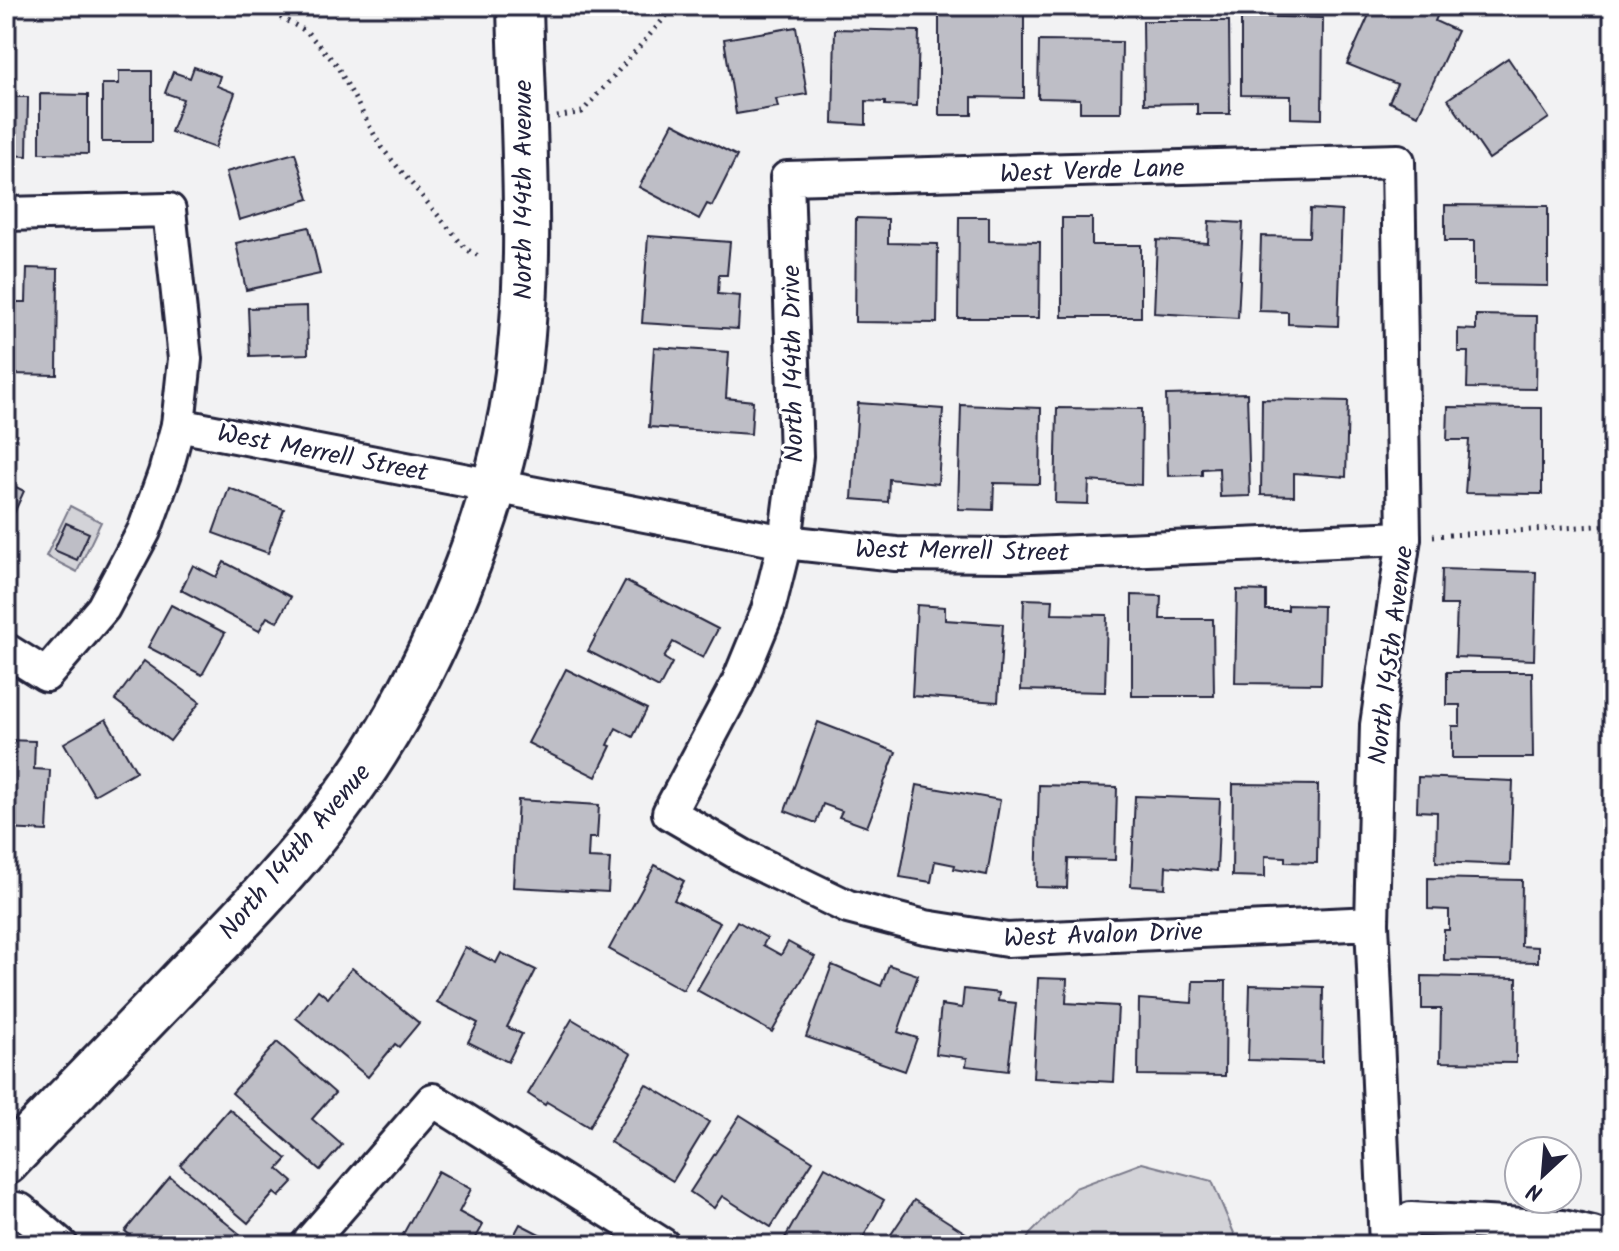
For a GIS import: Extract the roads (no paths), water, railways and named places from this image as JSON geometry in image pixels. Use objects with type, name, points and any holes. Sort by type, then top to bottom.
[{"type":"main road","name":"North 144th Avenue","points":[[6,1162],[254,907],[318,831],[368,763],[435,646],[494,485],[512,411],[527,281],[520,6]]},
{"type":"street","name":"West Verde Lane","points":[[787,178],[1398,161]]},
{"type":"street","name":"North 145th Avenue","points":[[1388,1245],[1372,923],[1377,725],[1404,538],[1398,161]]},
{"type":"street","name":"North 144th Drive","points":[[669,813],[738,683],[768,610],[785,542],[796,456],[787,178]]},
{"type":"street","points":[[6,214],[169,210],[185,359],[178,425],[165,473],[144,531],[103,608],[46,675],[6,650]]},
{"type":"street","name":"West Merrell Street","points":[[178,425],[785,542],[896,554],[1007,555],[1404,538]]},
{"type":"street","name":"West Avalon Drive","points":[[669,813],[743,856],[848,907],[925,927],[1007,940],[1372,923]]},
{"type":"street","points":[[307,1245],[433,1100],[663,1245]]},
{"type":"street","points":[[6,1207],[20,1210],[61,1245]]},
{"type":"street","points":[[1388,1245],[1411,1219],[1424,1219],[1563,1227],[1593,1234],[1608,1245]]}]
